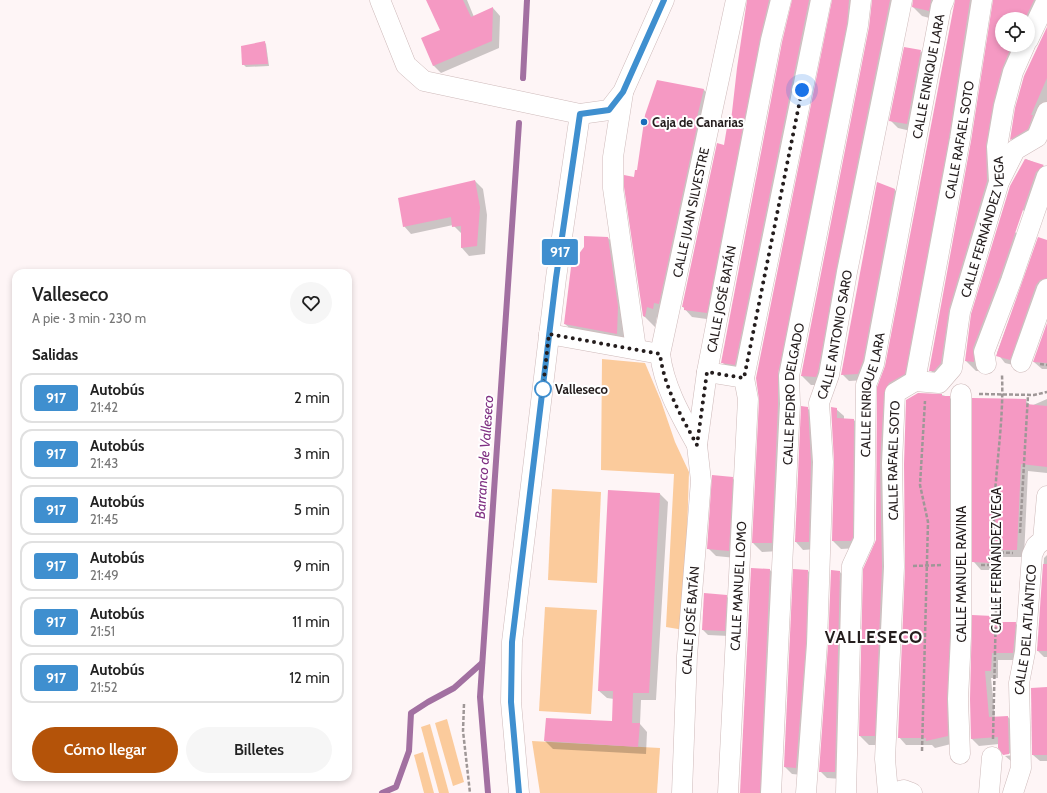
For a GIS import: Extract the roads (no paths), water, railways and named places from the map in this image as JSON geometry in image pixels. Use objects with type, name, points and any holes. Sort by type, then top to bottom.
[{"type":"street","points":[[380,0],[406,65],[424,81],[479,94],[580,114],[609,110],[623,92],[664,0]]},
{"type":"street","name":"CALLE JUAN SILVESTRE","points":[[660,354],[736,0]]},
{"type":"street","name":"CALLE JOSÉ BATÁN","points":[[682,793],[687,656],[701,481],[697,445],[707,372],[766,68],[781,0]]},
{"type":"street","name":"CALLE MANUEL LOMO","points":[[728,793],[748,399],[744,378],[821,0]]},
{"type":"street","name":"CALLE PEDRO DELGADO","points":[[771,793],[789,412],[789,376],[858,25],[861,0]]},
{"type":"street","name":"CALLE ANTONIO SARO","points":[[806,793],[817,636],[823,462],[819,403],[829,375],[847,272],[902,0]]},
{"type":"street","name":"CALLE ENRIQUE LARA","points":[[846,793],[852,566],[864,540],[866,385],[874,364],[941,7],[944,0]]},
{"type":"street","name":"CALLE RAFAEL SOTO","points":[[888,793],[885,758],[894,567],[892,464],[895,393],[920,388],[982,0]]},
{"type":"street","points":[[1035,25],[1047,0]]},
{"type":"street","name":"CALLE FERNÁNDEZ VEGA","points":[[920,388],[939,383],[952,368],[960,312],[999,182],[997,147],[1004,106],[1013,72],[1022,52]]},
{"type":"street","points":[[623,92],[614,156],[614,188],[636,349]]},
{"type":"street","points":[[999,182],[1015,150],[1037,137],[1047,112]]},
{"type":"street","points":[[519,793],[511,702],[512,642],[549,334],[580,114]]},
{"type":"street","points":[[994,367],[984,352],[1011,281],[1047,176]]},
{"type":"street","points":[[1021,362],[1047,289]]},
{"type":"street","points":[[549,334],[660,354],[662,369],[679,413],[697,445]]},
{"type":"street","points":[[707,372],[744,378]]},
{"type":"street","name":"CALLE MANUEL RAVINA","points":[[960,754],[958,699],[961,636],[961,394]]},
{"type":"street","name":"CALLE DEL ATLÁNTICO","points":[[1013,793],[1021,768],[1019,683],[1025,652],[1032,554],[1036,546],[1043,540],[1047,496]]},
{"type":"street","points":[[989,793],[992,757]]},
{"type":"street","points":[[892,793],[904,790],[912,793]]},
{"type":"waterway","name":"Barranco de Valleseco","points":[[523,78],[527,0]]},
{"type":"waterway","name":"Barranco de Valleseco","points":[[488,793],[480,697],[519,123]]},
{"type":"waterway","points":[[382,793],[396,787],[409,751],[411,713],[454,688],[482,663]]},
{"type":"place","name":"Caja de Canarias","points":[[644,122]]},
{"type":"place","name":"Valleseco","points":[[543,389]]},
{"type":"district","name":"VALLESECO","points":[[874,637]]}]
